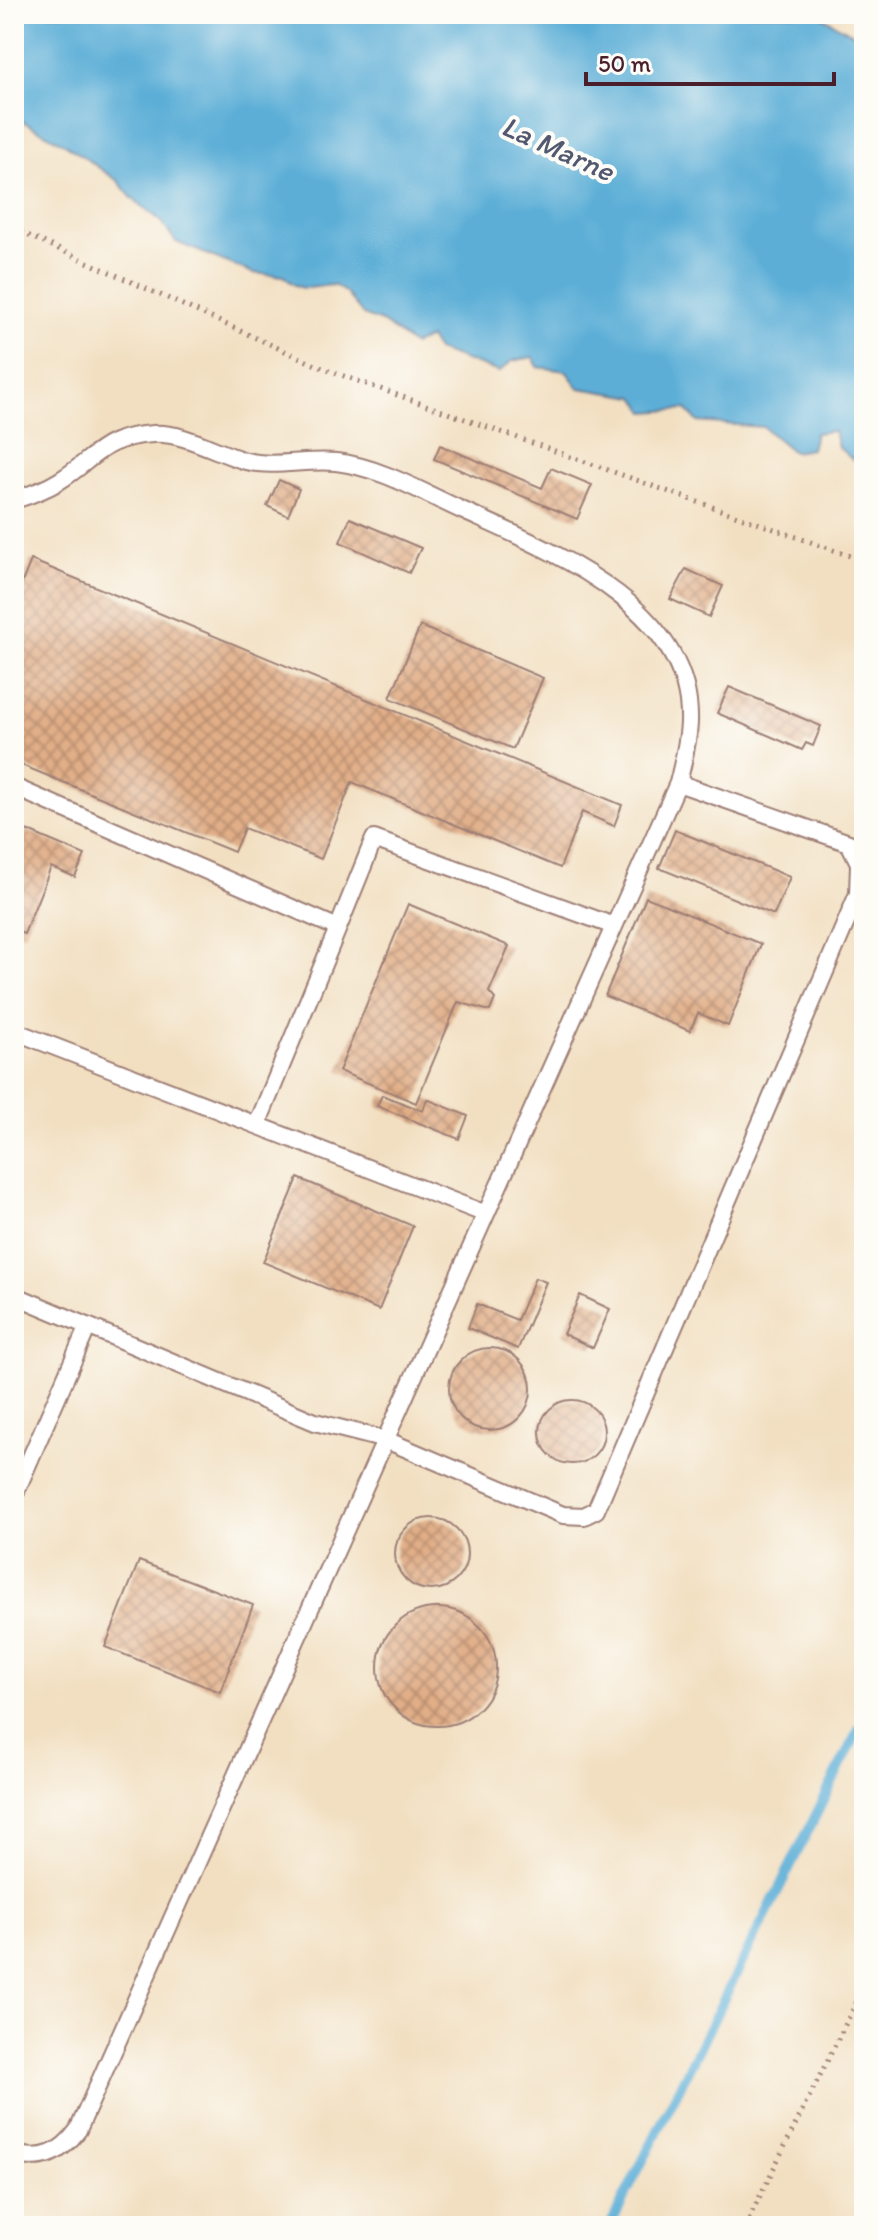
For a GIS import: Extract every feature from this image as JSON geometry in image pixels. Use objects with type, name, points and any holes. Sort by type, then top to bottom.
[{"type":"lane","points":[[14,500],[61,480],[98,448],[155,433],[185,439],[248,462],[337,462],[380,474],[561,555],[626,599],[670,651],[685,688],[689,721],[678,783],[78,2130],[65,2148],[49,2156],[14,2154]]},
{"type":"lane","points":[[14,1295],[315,1422],[386,1440],[563,1515],[584,1516],[596,1510],[858,894],[861,862],[849,843],[678,783]]},
{"type":"lane","points":[[14,787],[338,928]]},
{"type":"lane","points":[[257,1125],[374,839],[614,926]]},
{"type":"lane","points":[[14,1031],[486,1214]]},
{"type":"lane","points":[[14,1496],[88,1326]]},
{"type":"path","points":[[14,229],[327,370],[864,561]]},
{"type":"path","points":[[745,2226],[864,1987]]},
{"type":"water","name":"La Marne","points":[[14,14],[817,14],[864,40],[864,454],[853,460],[838,447],[834,431],[815,433],[811,449],[793,452],[763,427],[698,422],[686,409],[646,412],[635,397],[579,388],[566,371],[538,367],[533,357],[512,361],[499,372],[437,350],[429,338],[413,345],[384,323],[363,315],[346,293],[334,285],[313,288],[296,286],[284,276],[253,273],[176,242],[161,221],[131,197],[118,181],[62,142],[14,117]]},
{"type":"building","points":[[440,445],[542,488],[551,468],[592,485],[577,519],[434,459]]},
{"type":"building","points":[[279,480],[299,489],[288,516],[267,506]]},
{"type":"building","points":[[350,518],[421,548],[409,573],[340,542]]},
{"type":"building","points":[[31,560],[622,805],[614,826],[582,812],[560,868],[352,782],[321,859],[244,828],[234,852],[14,762],[14,602]]},
{"type":"building","points":[[686,569],[723,586],[709,617],[670,599]]},
{"type":"building","points":[[420,626],[543,678],[513,749],[390,698]]},
{"type":"building","points":[[729,687],[821,726],[813,746],[806,743],[802,750],[717,713]]},
{"type":"building","points":[[14,825],[85,855],[75,877],[51,867],[24,934],[14,930]]},
{"type":"building","points":[[675,830],[790,877],[774,915],[659,868]]},
{"type":"building","points":[[646,897],[761,944],[728,1026],[698,1013],[690,1031],[605,996]]},
{"type":"building","points":[[408,904],[509,946],[489,992],[495,999],[490,1011],[458,1002],[416,1103],[339,1071]]},
{"type":"building","points":[[382,1095],[423,1111],[427,1099],[468,1116],[459,1139],[377,1106]]},
{"type":"building","points":[[298,1178],[413,1226],[379,1310],[263,1262]]},
{"type":"building","points":[[535,1278],[546,1282],[518,1349],[468,1328],[477,1304],[517,1320]]},
{"type":"building","points":[[580,1295],[610,1309],[593,1348],[563,1334]]},
{"type":"building","points":[[482,1348],[498,1348],[513,1355],[524,1366],[531,1389],[528,1405],[519,1418],[498,1430],[482,1430],[467,1423],[456,1412],[449,1397],[449,1381],[456,1366],[467,1355]]},
{"type":"building","points":[[572,1400],[584,1402],[595,1409],[602,1420],[602,1444],[595,1455],[584,1462],[572,1464],[560,1462],[549,1455],[542,1444],[540,1432],[542,1420],[549,1409],[560,1402]]},
{"type":"building","points":[[438,1518],[457,1528],[465,1540],[465,1568],[457,1580],[445,1588],[424,1590],[405,1580],[397,1568],[395,1547],[405,1528],[417,1520]]},
{"type":"building","points":[[139,1561],[253,1605],[220,1692],[105,1647]]},
{"type":"building","points":[[437,1608],[460,1612],[479,1625],[492,1644],[496,1667],[492,1690],[479,1709],[460,1722],[437,1726],[414,1722],[395,1709],[382,1690],[378,1667],[382,1644],[395,1625],[414,1612]]},
{"type":"waterway","points":[[610,2226],[864,1719]]}]
